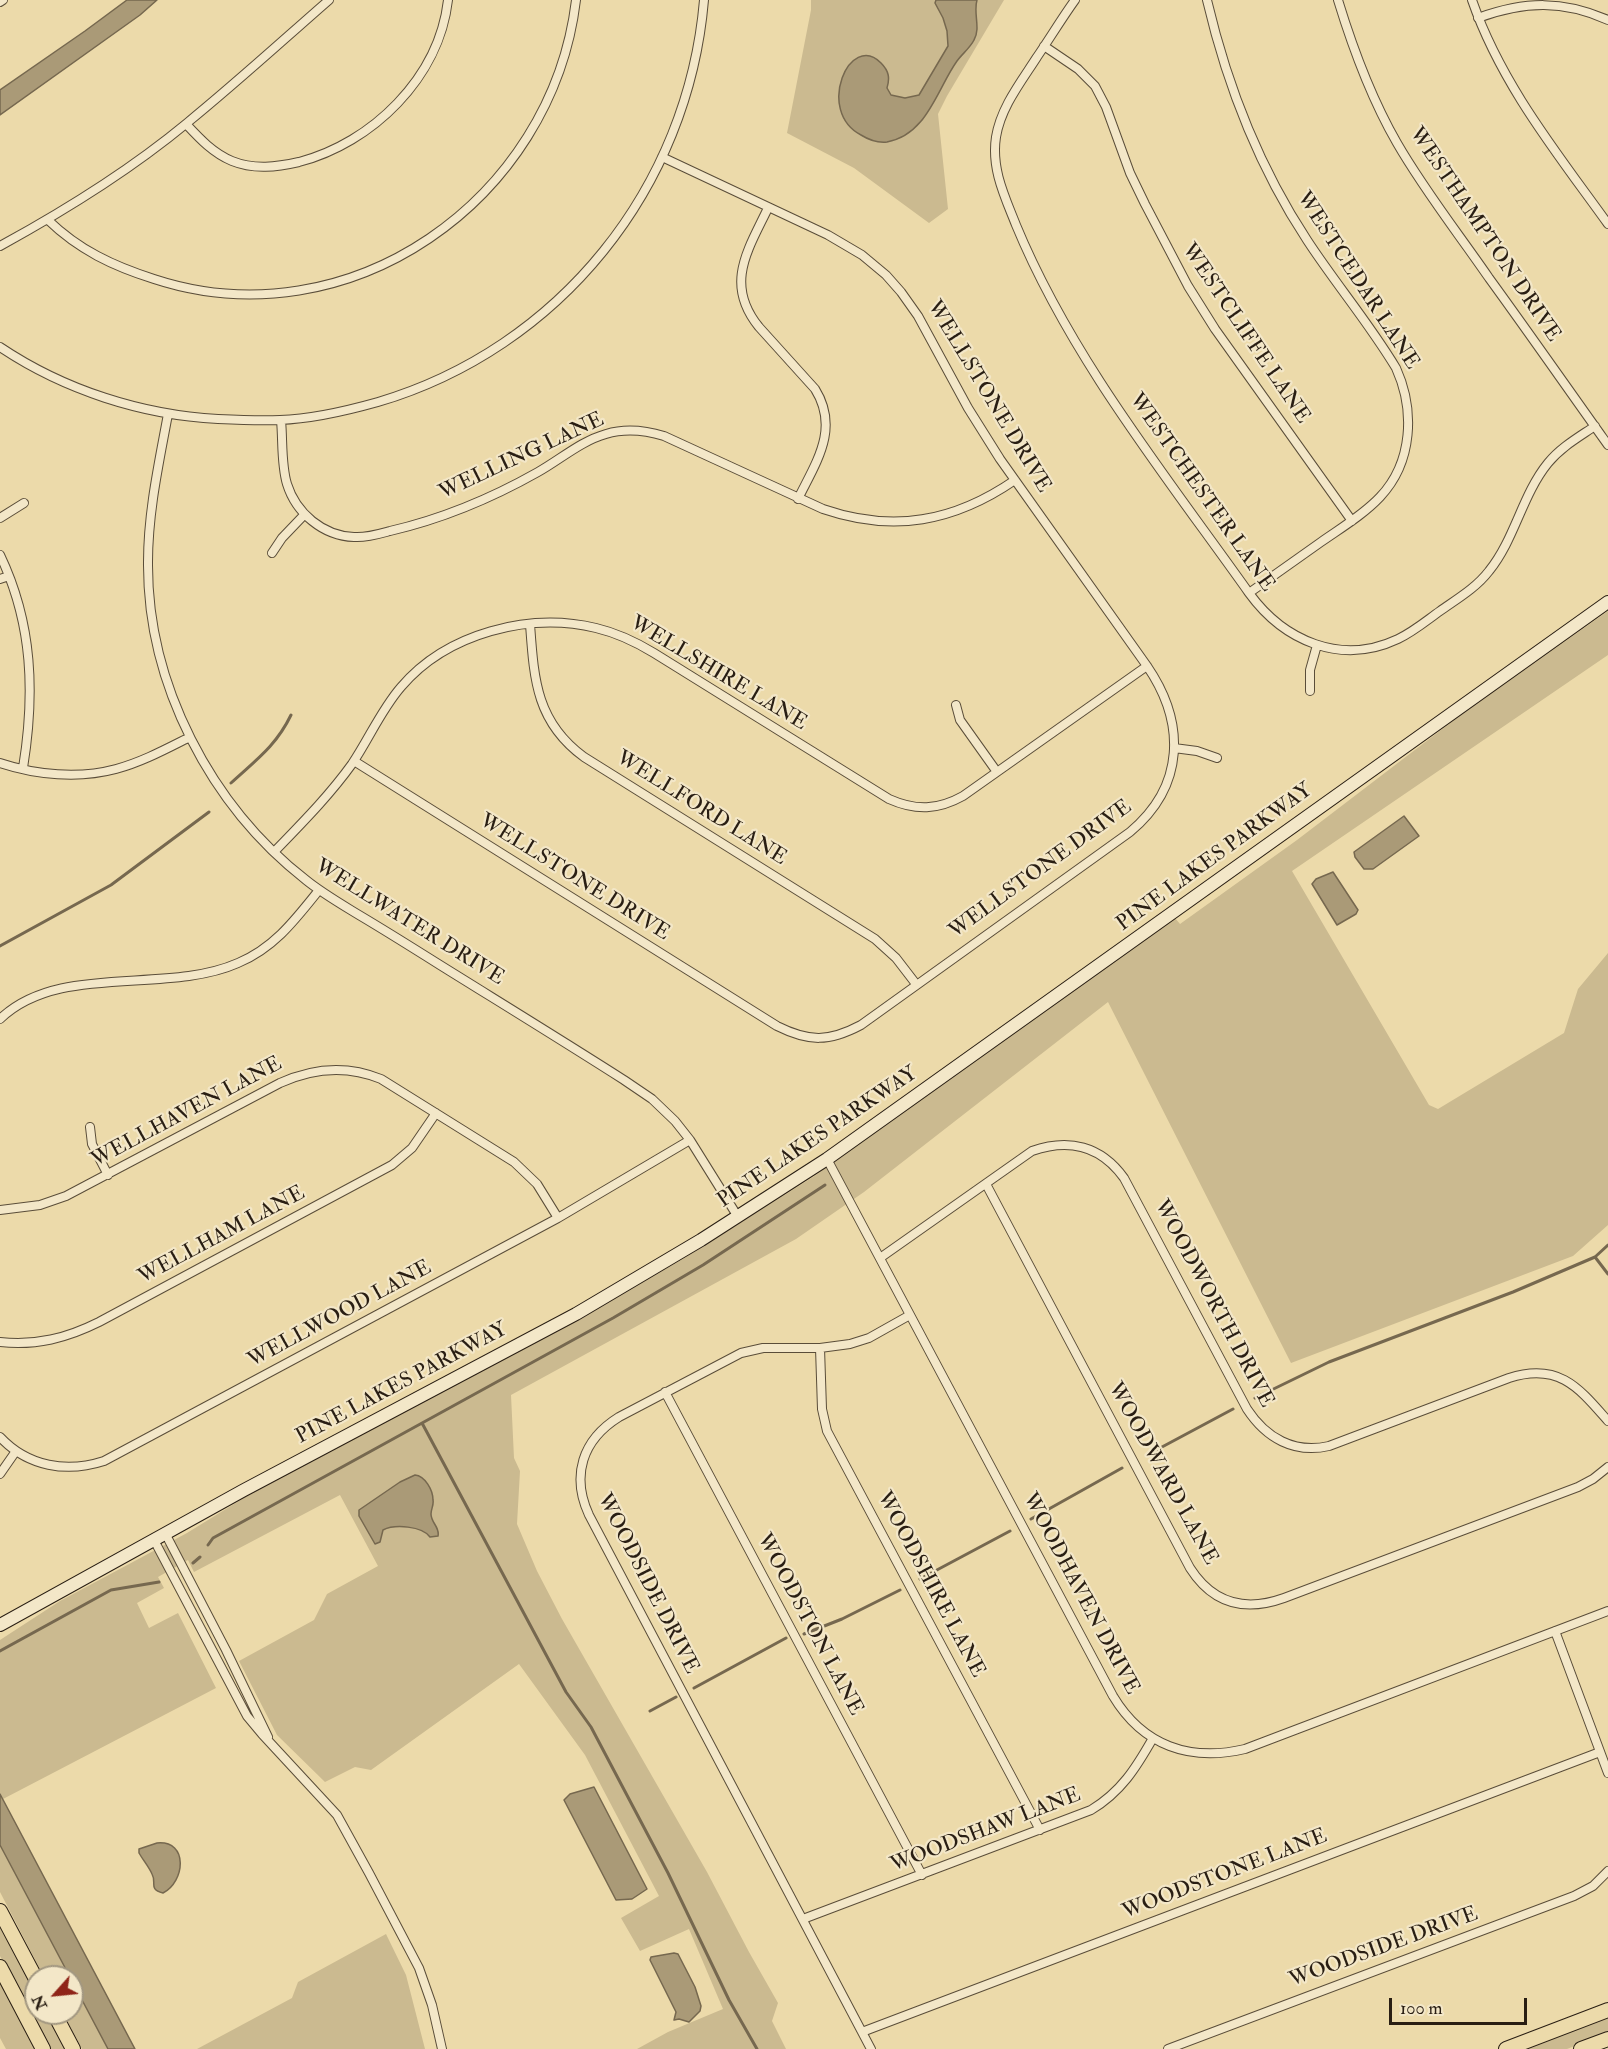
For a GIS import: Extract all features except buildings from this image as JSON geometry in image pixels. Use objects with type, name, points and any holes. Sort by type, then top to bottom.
[{"type":"main road","points":[[0,1911],[29,1965]]},
{"type":"main road","points":[[0,1967],[44,2049]]},
{"type":"main road","points":[[1506,2049],[1608,2010]]},
{"type":"main road","points":[[60,2025],[73,2049]]},
{"type":"main road","points":[[1581,2049],[1608,2039]]},
{"type":"street","points":[[0,246],[48,220],[105,184],[186,124],[329,0]]},
{"type":"street","points":[[186,124],[218,154],[248,165],[270,167],[287,165],[337,148],[375,124],[413,84],[434,47],[446,14],[448,0]]},
{"type":"street","points":[[48,220],[76,245],[109,262],[171,284],[203,290],[242,294],[293,291],[326,284],[376,267],[425,242],[461,216],[513,161],[532,132],[556,82],[576,0]]},
{"type":"street","points":[[0,347],[73,386],[105,397],[168,414],[242,420],[281,420],[348,410],[405,394],[461,368],[517,334],[559,299],[601,255],[641,198],[680,118],[691,79],[704,0]]},
{"type":"street","name":"WESTCHESTER LANE","points":[[1075,0],[1014,93],[1000,120],[995,155],[1000,183],[1039,275],[1080,351],[1249,593],[1277,625],[1317,645],[1332,649],[1355,650],[1396,640],[1417,628],[1477,585],[1491,570],[1544,468],[1559,451],[1595,426]]},
{"type":"street","name":"WESTCEDAR LANE","points":[[1207,0],[1231,84],[1270,176],[1311,247],[1396,368],[1406,394],[1408,407],[1408,430],[1399,467],[1387,489],[1352,520],[1249,593]]},
{"type":"street","name":"WESTHAMPTON DRIVE","points":[[1338,0],[1366,80],[1405,155],[1438,206],[1608,444]]},
{"type":"street","points":[[1472,0],[1495,56],[1517,95],[1608,224]]},
{"type":"street","points":[[1478,18],[1522,3],[1545,0],[1578,6],[1608,20]]},
{"type":"street","name":"WESTCLIFFE LANE","points":[[1044,46],[1078,69],[1095,86],[1106,107],[1144,204],[1188,286],[1215,329],[1352,520]]},
{"type":"street","name":"WELLSTONE DRIVE","points":[[354,761],[777,1026],[795,1034],[822,1038],[842,1034],[861,1024],[1137,826],[1162,793],[1171,771],[1174,725],[1162,689],[1014,480],[968,408],[918,316],[894,284],[870,261],[846,245],[662,158]]},
{"type":"street","points":[[768,208],[742,266],[740,279],[742,298],[755,322],[815,389],[822,401],[826,416],[822,448],[798,499]]},
{"type":"street","name":"WELLWATER DRIVE","points":[[168,414],[151,511],[148,564],[153,617],[161,658],[172,695],[190,738],[218,786],[256,834],[319,890],[634,1086],[669,1115],[690,1140],[738,1216]]},
{"type":"street","name":"WELLING LANE","points":[[281,420],[287,484],[295,501],[304,515],[328,531],[351,537],[364,537],[399,529],[487,498],[538,472],[593,438],[615,431],[631,430],[664,436],[798,499],[855,519],[879,522],[906,522],[945,515],[989,497],[1014,480]]},
{"type":"street","points":[[0,518],[24,503]]},
{"type":"street","points":[[272,553],[282,538],[304,515]]},
{"type":"street","points":[[0,555],[5,578],[22,618],[31,682],[29,732],[23,768]]},
{"type":"street","name":"PINE LAKES PARKWAY","points":[[0,1624],[254,1484],[576,1314],[738,1216],[827,1159],[1608,602]]},
{"type":"street","name":"WELLSHIRE LANE","points":[[274,852],[336,786],[401,687],[441,654],[476,636],[493,631],[530,624],[566,623],[612,632],[640,645],[873,790],[902,805],[928,808],[951,802],[1147,666]]},
{"type":"street","name":"WELLFORD LANE","points":[[530,624],[539,697],[550,722],[569,745],[875,939],[896,958],[916,984]]},
{"type":"street","points":[[1310,691],[1309,675],[1317,645]]},
{"type":"street","points":[[956,705],[960,720],[997,772]]},
{"type":"street","points":[[0,776],[2,764],[62,774],[95,773],[116,769],[190,738]]},
{"type":"street","points":[[1174,748],[1197,751],[1217,758]]},
{"type":"street","points":[[0,1019],[27,999],[54,989],[197,975],[238,963],[261,951],[280,936],[319,890]]},
{"type":"street","name":"WELLHAVEN LANE","points":[[0,1210],[30,1207],[57,1200],[299,1075],[319,1071],[348,1070],[374,1076],[523,1169],[542,1191],[558,1218]]},
{"type":"street","name":"WELLHAM LANE","points":[[0,1342],[33,1343],[51,1340],[79,1331],[109,1317],[383,1171],[412,1148],[436,1113]]},
{"type":"street","points":[[90,1127],[92,1144],[108,1174]]},
{"type":"street","name":"WELLWOOD LANE","points":[[0,1437],[16,1451],[37,1462],[58,1467],[84,1466],[104,1461],[558,1218],[690,1140]]},
{"type":"street","name":"WOODWORTH DRIVE","points":[[880,1258],[1032,1151],[1055,1145],[1083,1148],[1105,1158],[1118,1170],[1252,1416],[1267,1433],[1288,1445],[1308,1449],[1329,1446],[1509,1378],[1530,1374],[1552,1376],[1572,1383],[1608,1421]]},
{"type":"street","name":"WOODHAVEN DRIVE","points":[[827,1159],[1113,1696],[1132,1722],[1154,1738],[1173,1748],[1195,1753],[1221,1754],[1245,1749],[1608,1611]]},
{"type":"street","name":"WOODWARD LANE","points":[[986,1184],[1190,1568],[1204,1586],[1223,1599],[1251,1605],[1284,1598],[1578,1487],[1608,1467]]},
{"type":"street","name":"WOODSIDE DRIVE","points":[[872,2049],[583,1501],[580,1473],[586,1453],[594,1439],[614,1420],[731,1357],[767,1347],[842,1346],[863,1340],[910,1315]]},
{"type":"street","name":"WOODSHIRE LANE","points":[[820,1348],[822,1409],[827,1431],[1040,1830]]},
{"type":"street","name":"WOODSTON LANE","points":[[665,1392],[922,1875]]},
{"type":"street","points":[[0,1474],[16,1451]]},
{"type":"street","points":[[165,1533],[258,1714],[270,1743]]},
{"type":"street","points":[[153,1540],[239,1703],[254,1725],[331,1808],[369,1873],[423,1976],[442,2049]]},
{"type":"street","points":[[1555,1631],[1608,1773]]},
{"type":"street","name":"WOODSHAW LANE","points":[[803,1919],[1091,1810],[1111,1797],[1132,1774],[1154,1738]]},
{"type":"street","name":"WOODSTONE LANE","points":[[862,2032],[1600,1752]]},
{"type":"street","name":"WOODSIDE DRIVE","points":[[1168,2049],[1574,1896],[1593,1886],[1608,1871]]},
{"type":"shaded area","points":[[127,0],[157,0],[140,15],[0,115],[0,90]]},
{"type":"shaded area","points":[[811,0],[1004,0],[938,114],[948,209],[929,223],[854,168],[787,133]]},
{"type":"shaded area","points":[[936,0],[977,0],[977,31],[974,40],[957,61],[930,109],[912,130],[901,138],[887,142],[870,140],[847,124],[840,109],[839,93],[842,78],[849,65],[858,57],[869,56],[886,69],[889,78],[887,88],[891,95],[905,98],[919,95],[948,46],[947,31],[935,3]]},
{"type":"shaded area","points":[[1608,611],[1608,655],[1292,871],[1429,1105],[1438,1109],[1564,1033],[1578,989],[1608,953],[1608,1225],[1573,1256],[1291,1363],[1108,1002],[864,1192],[796,1239],[511,1395],[514,1458],[520,1471],[517,1524],[537,1571],[562,1619],[707,1872],[778,2003],[772,2021],[786,2049],[637,2049],[668,2032],[723,2009],[689,1929],[640,1951],[621,1918],[659,1896],[585,1755],[519,1664],[371,1770],[355,1767],[325,1782],[277,1735],[239,1661],[314,1620],[327,1594],[378,1566],[340,1495],[194,1572],[188,1560],[158,1577],[164,1588],[137,1603],[149,1628],[178,1613],[216,1688],[3,1799],[0,1794],[0,1640],[60,1601],[187,1533],[247,1496],[565,1326],[683,1259],[813,1177],[1175,918],[1180,924],[1297,840],[1458,717]]},
{"type":"shaded area","points":[[1404,816],[1419,836],[1373,869],[1364,869],[1354,852]]},
{"type":"shaded area","points":[[1333,872],[1358,910],[1356,914],[1337,925],[1312,884],[1316,879]]},
{"type":"shaded area","points":[[415,1475],[428,1484],[432,1492],[431,1517],[438,1530],[438,1536],[430,1537],[415,1528],[394,1527],[383,1530],[380,1542],[375,1544],[359,1516],[359,1510],[400,1482]]},
{"type":"shaded area","points":[[594,1787],[647,1889],[632,1899],[616,1900],[564,1800],[570,1794]]},
{"type":"shaded area","points":[[0,1794],[135,2049],[108,2049],[84,2004],[84,1965],[64,1965],[0,1845]]},
{"type":"shaded area","points":[[157,1843],[175,1848],[180,1863],[176,1880],[163,1893],[154,1888],[152,1874],[139,1853],[139,1849]]},
{"type":"shaded area","points":[[0,1845],[64,1965],[38,1965],[0,1892]]},
{"type":"shaded area","points":[[0,1922],[24,1967],[24,2002],[0,1956]]},
{"type":"shaded area","points":[[386,1934],[406,1975],[425,2049],[197,2049],[292,1998],[298,1982]]},
{"type":"shaded area","points":[[678,1954],[695,1987],[701,2006],[700,2011],[689,2022],[674,2020],[676,2012],[650,1960],[651,1957]]},
{"type":"shaded area","points":[[0,1978],[38,2049],[6,2049],[0,2038]]},
{"type":"shaded area","points":[[84,2004],[108,2049],[82,2049],[69,2025],[84,2025]]},
{"type":"shaded area","points":[[1608,2016],[1608,2033],[1567,2049],[1522,2049]]},
{"type":"shaded area","points":[[36,2025],[55,2025],[68,2049],[49,2049]]},
{"type":"waterway","points":[[231,783],[272,744],[291,715]]},
{"type":"waterway","points":[[0,946],[111,885],[209,812]]},
{"type":"waterway","points":[[208,1545],[213,1538],[613,1318],[703,1265],[825,1185]]},
{"type":"waterway","points":[[1255,1398],[1329,1362],[1513,1292],[1595,1257],[1608,1245]]},
{"type":"waterway","points":[[1595,1257],[1608,1274]]},
{"type":"waterway","points":[[1147,1455],[1233,1409]]},
{"type":"waterway","points":[[422,1423],[566,1692],[591,1727],[668,1873],[729,2000],[757,2049]]},
{"type":"waterway","points":[[1031,1519],[1122,1468]]},
{"type":"waterway","points":[[920,1579],[1010,1531]]},
{"type":"waterway","points":[[193,1563],[200,1557]]},
{"type":"waterway","points":[[0,1651],[111,1590],[159,1582]]},
{"type":"waterway","points":[[804,1634],[842,1619],[900,1590]]},
{"type":"waterway","points":[[694,1688],[786,1638]]},
{"type":"waterway","points":[[650,1711],[676,1697]]}]
